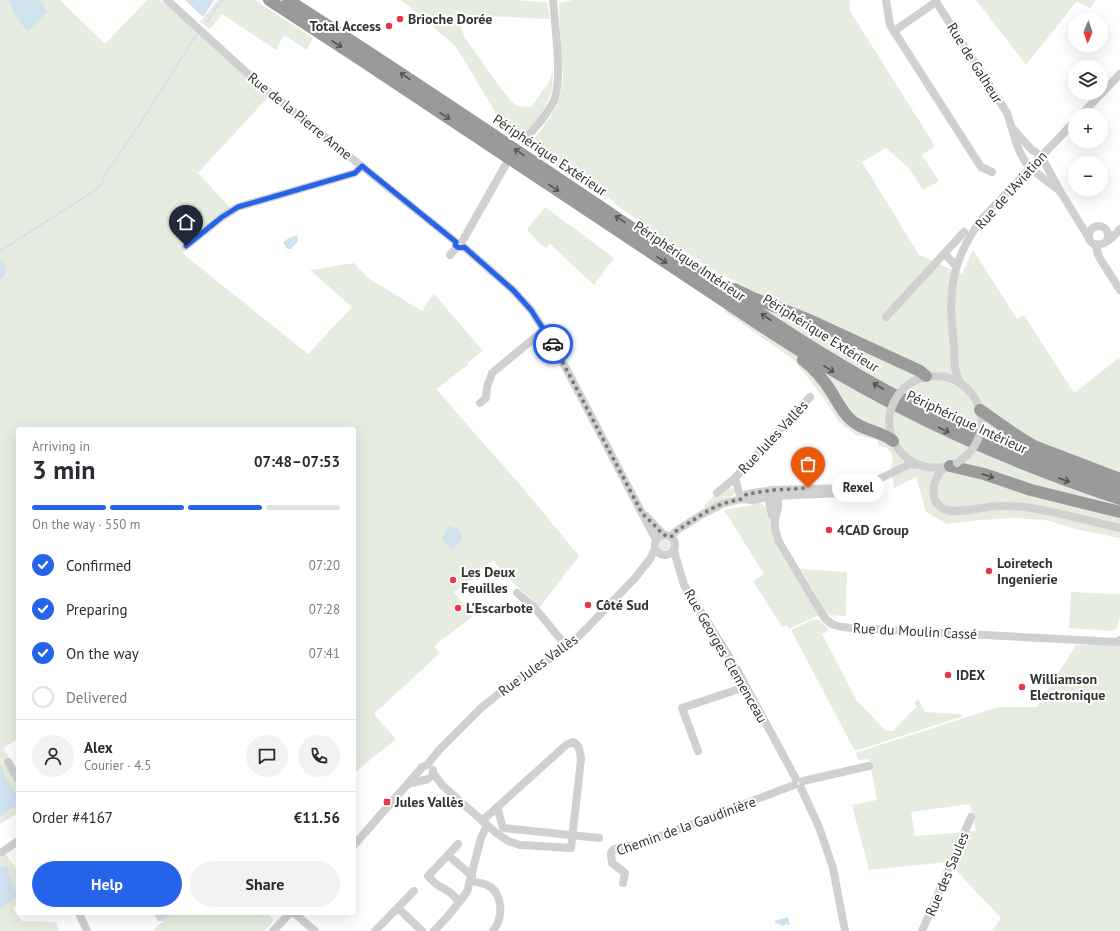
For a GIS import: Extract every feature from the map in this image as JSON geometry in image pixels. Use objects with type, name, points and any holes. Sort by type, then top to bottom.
[{"type":"highway","name":"Périphérique Intérieur","points":[[269,0],[352,53],[796,349],[881,399],[957,436],[1040,471],[1120,499]]},
{"type":"highway","name":"Périphérique Extérieur","points":[[288,0],[821,352],[882,388],[926,411],[1017,452],[1120,488]]},
{"type":"highway","points":[[699,272],[709,274],[730,287],[807,319],[920,371],[926,376]]},
{"type":"highway","points":[[796,349],[800,357],[819,375],[848,418],[858,425],[884,434],[893,440]]},
{"type":"highway","points":[[980,410],[1006,427],[1020,439],[1034,446],[1120,479]]},
{"type":"highway","points":[[951,465],[984,474],[1031,490],[1120,512]]},
{"type":"street","name":"Rue de la Pierre Anne","points":[[167,0],[258,83],[460,244],[513,290],[531,310],[567,370],[656,540]]},
{"type":"street","points":[[524,140],[548,110],[555,97],[558,68],[553,0]]},
{"type":"street","points":[[886,0],[890,26],[981,167],[992,172]]},
{"type":"street","points":[[894,31],[935,1]]},
{"type":"street","name":"Rue de Galheur","points":[[935,1],[1007,113],[1015,141],[1030,168]]},
{"type":"street","points":[[1088,108],[1120,74]]},
{"type":"street","name":"Rue de Galheur","points":[[1012,128],[1031,149],[1040,156],[1060,191],[1098,242]]},
{"type":"street","name":"Rue de l'Aviation","points":[[960,382],[954,370],[950,308],[956,266],[981,220],[1068,128]]},
{"type":"street","points":[[186,246],[222,217],[238,207],[355,173],[362,166]]},
{"type":"street","points":[[450,255],[460,244],[505,166]]},
{"type":"street","points":[[1030,168],[1060,191]]},
{"type":"street","points":[[1107,231],[1114,230],[1120,225]]},
{"type":"street","points":[[1098,242],[1108,236],[1107,231],[1101,226],[1094,227],[1090,231],[1098,242],[1099,257],[1120,290]]},
{"type":"street","points":[[1098,242],[1112,237],[1120,229]]},
{"type":"street","name":"Rue de l'Aviation","points":[[886,317],[964,232]]},
{"type":"street","points":[[945,254],[956,266]]},
{"type":"street","points":[[480,403],[486,398],[487,388],[492,373],[544,330]]},
{"type":"street","points":[[943,376],[954,362]]},
{"type":"street","points":[[934,484],[932,476],[922,466],[908,460],[900,452],[893,440],[889,422],[891,409],[896,398],[904,388],[914,381],[926,376],[943,376],[960,382],[974,396],[980,410],[982,425],[974,447],[964,458],[936,476],[934,484],[934,497],[939,505],[947,510],[963,511],[990,506],[1017,506],[1120,528]]},
{"type":"street","name":"Rue Jules Vallès","points":[[717,493],[735,478],[810,397]]},
{"type":"street","points":[[892,473],[899,464],[900,452]]},
{"type":"street","name":"Rue Jules Vallès","points":[[656,540],[670,538],[676,531],[709,510],[722,504],[741,499],[747,494],[775,495],[828,488],[850,488],[873,482],[910,464],[922,466]]},
{"type":"street","points":[[922,466],[951,465]]},
{"type":"street","name":"Rue Jules Vallès","points":[[735,478],[741,499]]},
{"type":"street","name":"Rue du Moulin Cassé","points":[[775,495],[769,502],[772,515],[775,519],[775,529],[779,542],[824,617],[828,622],[834,625],[860,628],[1073,640],[1117,642],[1120,640]]},
{"type":"street","name":"Rue de la Pierre Anne","points":[[642,513],[670,538]]},
{"type":"street","points":[[668,554],[670,538]]},
{"type":"street","points":[[655,549],[656,540]]},
{"type":"street","name":"Rue Jules Vallès","points":[[429,773],[439,750],[481,708],[567,647],[635,578],[650,559],[655,549]]},
{"type":"street","name":"Rue Georges Clemenceau","points":[[655,549],[660,554],[668,554],[680,574],[684,585],[735,666],[745,687],[799,783],[819,827],[832,868],[845,931]]},
{"type":"street","name":"Rue Jules Vallès","points":[[635,578],[668,554]]},
{"type":"street","points":[[517,593],[534,607],[567,647]]},
{"type":"street","points":[[698,751],[682,708],[745,687]]},
{"type":"street","points":[[429,773],[485,823],[508,841],[520,845],[571,848],[581,758],[576,743],[573,742],[566,745],[497,808],[485,823],[485,829],[481,838],[468,892],[434,931]]},
{"type":"street","points":[[8,762],[16,776]]},
{"type":"street","points":[[799,783],[869,766]]},
{"type":"street","points":[[356,843],[419,771],[421,777],[429,773]]},
{"type":"street","points":[[407,784],[429,773]]},
{"type":"street","name":"Chemin de la Gaudinière","points":[[623,882],[625,873],[612,863],[611,853],[614,849],[640,844],[799,783]]},
{"type":"street","points":[[497,808],[503,828],[599,838]]},
{"type":"street","name":"Rue des Saules","points":[[922,931],[970,817]]},
{"type":"street","points":[[2,852],[16,842]]},
{"type":"street","points":[[458,844],[428,876],[440,887],[448,890],[459,902]]},
{"type":"street","points":[[448,855],[472,878],[488,885],[495,892],[499,901],[500,911],[498,922],[493,931]]},
{"type":"street","points":[[376,931],[414,890]]},
{"type":"street","points":[[398,908],[422,931]]},
{"type":"street","points":[[80,915],[88,931]]},
{"type":"street","points":[[274,931],[288,915]]},
{"type":"street","points":[[296,915],[315,931]]},
{"type":"shaded area","points":[[0,0],[60,0],[105,44],[147,0],[160,0],[199,33],[268,97],[198,173],[231,209],[182,253],[308,354],[352,307],[310,270],[354,263],[368,278],[422,311],[434,294],[483,351],[467,363],[468,365],[436,389],[528,494],[579,556],[540,607],[508,578],[493,560],[466,584],[454,592],[464,605],[469,601],[473,607],[468,612],[472,617],[434,646],[440,653],[374,714],[396,739],[356,771],[356,427],[16,427],[16,740],[3,748],[11,761],[7,766],[16,781],[16,815],[0,824]]},
{"type":"shaded area","points":[[218,0],[255,0],[313,38],[307,50],[284,35],[276,50],[222,14],[210,29],[200,22]]},
{"type":"shaded area","points":[[401,0],[515,0],[547,2],[550,19],[466,15],[460,23],[464,36],[502,90],[516,106],[531,107],[549,82],[553,69],[552,91],[543,112],[522,139],[513,138],[509,135],[456,47]]},
{"type":"shaded area","points":[[573,0],[849,0],[850,11],[935,146],[922,155],[939,181],[923,190],[909,168],[886,148],[862,162],[919,255],[962,274],[973,250],[1017,319],[1024,315],[1074,393],[1119,358],[1120,538],[1075,529],[1046,520],[1014,518],[947,524],[926,512],[916,477],[894,488],[891,466],[893,460],[887,447],[879,446],[877,440],[856,435],[839,422],[825,400],[794,360],[724,311],[746,287],[696,259],[616,205],[606,196],[598,193],[533,151],[529,146],[554,111],[558,103],[562,86],[563,74],[559,3]]},
{"type":"shaded area","points":[[976,0],[1096,0],[1090,8],[1077,1],[1026,65]]},
{"type":"shaded area","points":[[545,207],[614,258],[594,285],[550,244],[546,248],[541,245],[527,230]]},
{"type":"shaded area","points":[[730,488],[734,489],[735,492],[732,496],[706,508],[704,506],[714,496],[717,496]]},
{"type":"shaded area","points":[[757,502],[767,509],[776,546],[819,615],[789,629],[787,625],[782,627],[753,581],[764,574],[724,510],[751,505]]},
{"type":"shaded area","points":[[663,540],[667,540],[669,541],[669,549],[663,550],[660,547],[660,543]]},
{"type":"shaded area","points":[[801,569],[847,572],[846,616],[827,615]]},
{"type":"shaded area","points":[[1071,592],[1120,594],[1120,616],[1116,629],[1112,631],[1069,628]]},
{"type":"shaded area","points":[[812,620],[820,620],[829,630],[822,634],[857,701],[886,731],[893,731],[917,706],[914,703],[918,699],[925,712],[961,714],[961,717],[855,751],[791,630]]},
{"type":"shaded area","points":[[1076,645],[1120,645],[1120,931],[992,931],[1001,918],[948,862],[869,870],[852,805],[877,800],[869,759],[859,760],[855,753],[998,707],[1037,707]],"holes":[[[970,804],[976,831],[915,836],[911,812]]]},
{"type":"shaded area","points":[[0,851],[6,854],[16,869],[16,906],[13,909],[16,915],[22,921],[56,922],[59,931],[0,931]]},
{"type":"shaded area","points":[[169,915],[268,915],[274,920],[265,931],[153,931]]},
{"type":"water","points":[[8,0],[38,0],[48,11],[28,32],[16,17]]},
{"type":"water","points":[[185,0],[214,0],[204,16],[202,16]]},
{"type":"water","points":[[297,235],[298,242],[292,247],[292,249],[287,249],[283,242]]},
{"type":"water","points":[[0,260],[5,267],[5,275],[0,279]]},
{"type":"water","points":[[449,526],[458,529],[463,537],[459,543],[451,549],[441,539]]},
{"type":"water","points":[[0,763],[7,780],[16,793],[16,806],[0,816]]},
{"type":"water","points":[[8,865],[9,874],[16,897],[0,909],[0,867]]},
{"type":"water","points":[[155,915],[169,915],[163,921],[158,921]]},
{"type":"water","points":[[788,917],[790,925],[786,924],[784,926],[775,923],[774,921]]},
{"type":"waterway","points":[[206,23],[222,0]]},
{"type":"waterway","points":[[0,251],[101,185],[105,175],[197,34]]},
{"type":"way so far","points":[[553,344],[642,513],[655,524],[664,535],[671,537],[676,531],[709,510],[722,504],[741,499],[747,494],[774,490],[808,488]]},
{"type":"place","name":"Brioche Dorée","points":[[400,19]]},
{"type":"place","name":"Total Access","points":[[389,26]]},
{"type":"place","name":"Rexel","points":[[808,488]]},
{"type":"place","name":"4CAD Group","points":[[829,530]]},
{"type":"place","name":"Loiretech Ingenierie","points":[[989,571]]},
{"type":"place","name":"Les Deux Feuilles","points":[[453,580]]},
{"type":"place","name":"Côté Sud","points":[[588,605]]},
{"type":"place","name":"L'Escarbote","points":[[458,608]]},
{"type":"place","name":"IDEX","points":[[948,675]]},
{"type":"place","name":"Williamson Electronique","points":[[1022,687]]},
{"type":"place","name":"Jules Vallès","points":[[387,802]]},
{"type":"route","points":[[186,246],[222,217],[238,207],[355,173],[362,166],[456,242],[455,245],[458,248],[464,247],[513,290],[531,310],[553,344]]}]
